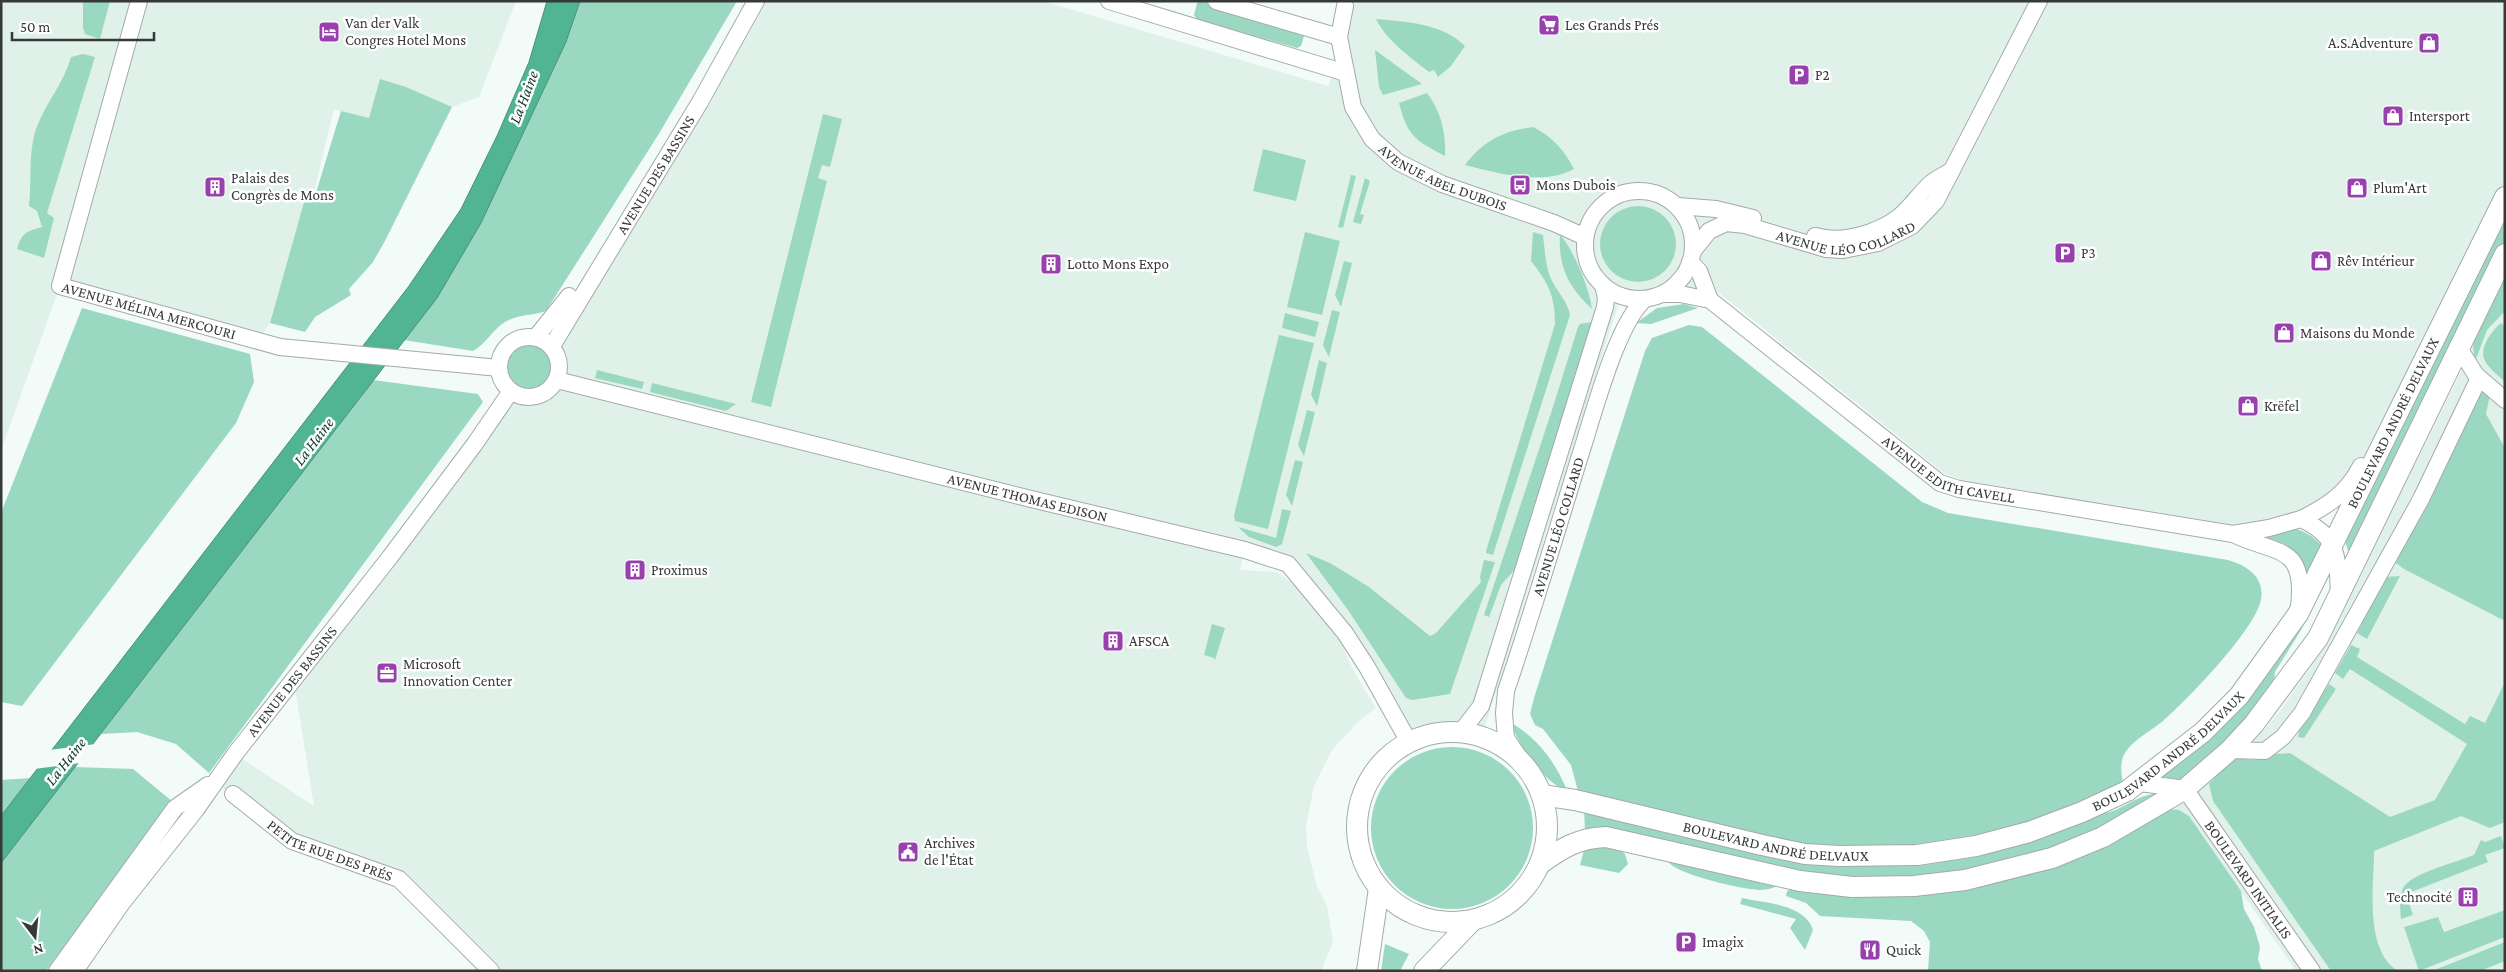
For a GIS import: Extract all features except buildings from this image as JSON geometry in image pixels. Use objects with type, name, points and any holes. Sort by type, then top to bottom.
[{"type":"street","name":"AVENUE MÉLINA MERCOURI","points":[[139,1],[60,286],[280,348],[432,364],[499,368]]},
{"type":"street","name":"AVENUE DES BASSINS","points":[[536,337],[561,309],[579,282],[745,1]]},
{"type":"street","name":"AVENUE DES BASSINS","points":[[552,346],[700,102],[756,1]]},
{"type":"street","points":[[1109,1],[1346,73]]},
{"type":"street","points":[[1216,1],[1339,37]]},
{"type":"street","name":"AVENUE LÉO COLLARD","points":[[1692,257],[1709,231],[1726,224],[1745,225],[1826,249],[1843,250],[1878,243],[1907,230],[1936,201],[2039,1]]},
{"type":"street","name":"AVENUE ABEL DUBOIS","points":[[1344,6],[1339,37],[1353,108],[1367,133],[1398,162],[1442,184],[1554,223],[1585,237]]},
{"type":"street","name":"AVENUE LÉO COLLARD","points":[[1678,206],[1738,213],[1822,238],[1842,238],[1868,233],[1893,220],[1910,206],[1930,184],[1952,170]]},
{"type":"street","points":[[1692,257],[1683,277],[1663,294],[1645,299],[1630,298],[1616,294],[1603,285],[1590,269],[1585,248],[1588,224],[1595,212],[1605,202],[1619,194],[1634,190],[1650,191],[1666,196],[1678,206],[1690,227],[1692,257],[1710,300]]},
{"type":"street","name":"BOULEVARD ANDRÉ DELVAUX","points":[[1542,795],[1575,800],[1805,854],[1917,855],[1976,846],[2029,832],[2082,812],[2140,783],[2203,732],[2239,696],[2298,614],[2334,546],[2395,415],[2505,197]]},
{"type":"street","name":"BOULEVARD ANDRÉ DELVAUX","points":[[1540,864],[1563,847],[1578,840],[1606,838],[1781,878],[1818,884],[1882,887],[1965,880],[2008,871],[2103,837],[2185,789],[2230,750],[2254,724],[2318,638],[2505,254]]},
{"type":"street","name":"AVENUE LÉO COLLARD","points":[[1460,732],[1481,706],[1605,307],[1606,298],[1603,285]]},
{"type":"street","name":"AVENUE EDITH CAVELL","points":[[1663,294],[1680,294],[1710,300],[1940,483],[1959,489],[2233,534]]},
{"type":"street","name":"AVENUE LÉO COLLARD","points":[[1520,759],[1506,738],[1504,714],[1506,691],[1600,392],[1624,328],[1638,305],[1645,299]]},
{"type":"street","points":[[526,336],[536,337],[552,346],[560,362],[557,380],[552,388],[536,396],[519,396],[505,385],[499,368],[500,359],[509,344],[526,336]]},
{"type":"street","points":[[2459,348],[2479,378],[2505,400]]},
{"type":"street","points":[[2230,750],[2265,751],[2283,737],[2302,713],[2421,499],[2479,378]]},
{"type":"street","name":"AVENUE THOMAS EDISON","points":[[557,380],[1022,497],[1245,550],[1288,564],[1345,633],[1367,667],[1409,742]]},
{"type":"street","name":"AVENUE DES BASSINS","points":[[75,971],[122,903],[195,812],[214,781],[390,558],[511,391]]},
{"type":"street","points":[[2233,534],[2269,528],[2301,519],[2342,495],[2352,483],[2379,432],[2395,415]]},
{"type":"street","points":[[2301,519],[2325,532],[2334,546],[2339,595]]},
{"type":"street","points":[[2233,534],[2251,542],[2280,549],[2290,557],[2297,568],[2301,585],[2298,614]]},
{"type":"street","points":[[1460,732],[1482,736],[1502,746],[1520,759],[1533,776],[1542,795],[1547,826],[1547,841],[1540,864],[1529,884],[1513,900],[1494,912],[1473,920],[1447,922],[1421,917],[1398,905],[1379,888],[1367,870],[1360,850],[1357,829],[1359,808],[1366,788],[1376,769],[1391,754],[1409,742],[1434,733],[1460,732]]},
{"type":"street","points":[[57,971],[176,808],[214,781]]},
{"type":"street","points":[[2140,783],[2185,789]]},
{"type":"street","name":"BOULEVARD INITIALIS","points":[[2185,789],[2312,971]]},
{"type":"street","name":"PETITE RUE DES PRÉS","points":[[233,794],[292,841],[399,880],[491,971]]},
{"type":"street","points":[[1367,971],[1379,888]]},
{"type":"street","points":[[1424,971],[1473,920]]},
{"type":"shaded area","points":[[1,1],[516,1],[479,97],[452,107],[406,87],[369,119],[334,109],[313,197],[306,195],[270,323],[258,341],[60,286],[1,450]]},
{"type":"shaded area","points":[[83,1],[110,1],[100,39],[85,34],[83,28]]},
{"type":"shaded area","points":[[580,1],[737,1],[660,132],[546,311],[505,322],[482,345],[473,351],[404,340],[437,298],[481,223],[566,42]]},
{"type":"shaded area","points":[[750,1],[1043,1],[1328,86],[1342,54],[1346,1],[2505,1],[2505,197],[2352,483],[2316,512],[2235,525],[1962,480],[1945,474],[1719,293],[1695,298],[1663,294],[1645,299],[1621,296],[1482,736],[1460,732],[1434,733],[1409,742],[1393,715],[1288,564],[1245,550],[1240,570],[1276,572],[1300,587],[1338,636],[1355,674],[1376,708],[1360,720],[1332,750],[1314,786],[1306,826],[1307,847],[1317,887],[1327,906],[1333,942],[1321,971],[491,971],[399,879],[292,841],[214,781],[235,754],[314,806],[294,682],[529,366],[565,311]]},
{"type":"shaded area","points":[[1202,1],[1301,32],[1304,36],[1301,46],[1297,48],[1197,19],[1194,15],[1197,3]]},
{"type":"shaded area","points":[[1376,19],[1435,28],[1456,38],[1465,46],[1451,66],[1438,77],[1434,70],[1429,72],[1400,48],[1380,27]]},
{"type":"shaded area","points":[[1375,50],[1422,84],[1383,95],[1379,87]]},
{"type":"shaded area","points":[[83,54],[95,57],[47,213],[54,218],[44,258],[17,249],[25,234],[42,227],[37,211],[29,206],[31,158],[34,138],[40,120],[64,76],[71,57]]},
{"type":"shaded area","points":[[380,79],[406,87],[452,107],[373,262],[349,289],[351,295],[315,317],[305,332],[270,323],[306,195],[315,196],[341,111],[369,118]]},
{"type":"shaded area","points":[[1427,93],[1436,107],[1442,123],[1445,139],[1445,156],[1426,146],[1414,136],[1402,114],[1399,103]]},
{"type":"shaded area","points":[[823,114],[842,119],[830,167],[822,165],[818,178],[827,181],[771,407],[751,402]]},
{"type":"shaded area","points":[[1533,127],[1557,145],[1574,169],[1549,177],[1535,177],[1505,174],[1465,165],[1479,150],[1495,138],[1512,131]]},
{"type":"shaded area","points":[[1263,149],[1306,160],[1296,201],[1253,191]]},
{"type":"shaded area","points":[[1351,175],[1356,176],[1343,228],[1338,227]]},
{"type":"shaded area","points":[[1365,178],[1370,181],[1360,214],[1364,215],[1361,224],[1353,222]]},
{"type":"shaded area","points":[[1631,206],[1645,206],[1659,212],[1670,223],[1676,237],[1673,259],[1665,271],[1645,282],[1631,282],[1617,276],[1606,265],[1600,251],[1600,237],[1606,223],[1617,212]]},
{"type":"shaded area","points":[[2505,216],[2505,244],[2350,556],[2344,539]]},
{"type":"shaded area","points":[[1305,232],[1340,241],[1322,315],[1287,307]]},
{"type":"shaded area","points":[[1533,232],[1543,235],[1550,276],[1570,315],[1493,555],[1486,553],[1486,551],[1555,324],[1552,297],[1542,276],[1531,261]]},
{"type":"shaded area","points":[[1560,235],[1570,249],[1580,270],[1592,309],[1571,285],[1563,267]]},
{"type":"shaded area","points":[[1344,261],[1352,263],[1341,307],[1335,295]]},
{"type":"shaded area","points":[[2505,277],[2505,971],[2296,971],[2189,816],[2168,809],[2253,742],[2277,715],[2323,650],[2471,352],[2474,334]]},
{"type":"shaded area","points":[[2505,281],[2505,311],[2487,330],[2476,359],[2473,351],[2480,318],[2492,297]]},
{"type":"shaded area","points":[[1684,304],[1698,308],[1651,324],[1636,323],[1657,308]]},
{"type":"shaded area","points":[[82,308],[250,354],[254,382],[236,423],[22,706],[1,702],[1,513]]},
{"type":"shaded area","points":[[1332,310],[1340,312],[1329,357],[1323,345]]},
{"type":"shaded area","points":[[1285,313],[1319,322],[1315,337],[1282,328]]},
{"type":"shaded area","points":[[1592,322],[1584,357],[1518,566],[1501,585],[1489,617],[1484,615],[1578,327],[1580,324]]},
{"type":"shaded area","points":[[2501,323],[2505,327],[2505,382],[2489,367],[2483,356],[2487,340]]},
{"type":"shaded area","points":[[1689,325],[1702,327],[1922,502],[1948,513],[2235,562],[2253,573],[2260,584],[2261,599],[2257,612],[2234,645],[2187,698],[2163,721],[2139,738],[2127,750],[2124,754],[2121,770],[2123,783],[2053,817],[1937,846],[1805,849],[1579,795],[1571,765],[1543,729],[1535,725],[1530,714],[1645,351],[1652,338]]},
{"type":"shaded area","points":[[1279,335],[1314,343],[1268,529],[1235,521],[1234,515]]},
{"type":"shaded area","points":[[531,343],[541,345],[549,350],[554,358],[556,368],[554,378],[549,386],[541,391],[531,393],[521,391],[513,386],[508,378],[506,368],[508,358],[513,350],[521,345]]},
{"type":"shaded area","points":[[1319,360],[1327,363],[1317,406],[1311,395]]},
{"type":"shaded area","points":[[597,370],[644,382],[642,389],[595,378]]},
{"type":"shaded area","points":[[373,380],[478,394],[483,402],[209,773],[176,744],[137,732],[101,734]]},
{"type":"shaded area","points":[[652,383],[736,404],[726,411],[650,392]]},
{"type":"shaded area","points":[[2481,390],[2490,395],[2486,414],[2505,448],[2505,621],[2404,569],[2393,561]]},
{"type":"shaded area","points":[[1307,410],[1315,412],[1304,456],[1298,445]]},
{"type":"shaded area","points":[[1295,460],[1303,462],[1292,506],[1286,495]]},
{"type":"shaded area","points":[[1282,509],[1291,511],[1282,544],[1276,547],[1249,537],[1238,527],[1276,538]]},
{"type":"shaded area","points":[[2290,528],[2310,535],[2326,550],[2306,588],[2301,567],[2294,552],[2281,543],[2259,538]]},
{"type":"shaded area","points":[[1306,553],[1330,563],[1369,587],[1430,636],[1436,633],[1481,582],[1480,577],[1484,560],[1495,562],[1450,694],[1412,700],[1406,698],[1348,610]]},
{"type":"shaded area","points":[[2333,566],[2301,630],[2275,672],[2273,693],[2187,780],[2162,777]]},
{"type":"shaded area","points":[[2400,576],[2367,639],[2357,633],[2385,577]]},
{"type":"shaded area","points":[[1212,624],[1225,628],[1215,660],[1204,655]]},
{"type":"shaded area","points":[[2351,645],[2360,649],[2357,657],[2465,724],[2470,716],[2485,723],[2505,682],[2505,822],[2490,828],[2461,816],[2374,851],[2373,916],[2375,933],[2387,961],[2398,971],[2331,971],[2213,801],[2209,784],[2233,758],[2254,760],[2275,754],[2290,753],[2390,817],[2435,800],[2467,744],[2350,669],[2343,679],[2335,673]]},
{"type":"shaded area","points":[[2329,684],[2336,689],[2304,738],[2298,737],[2300,725]]},
{"type":"shaded area","points":[[1511,723],[1521,729],[1545,752],[1567,790],[1550,781],[1533,762],[1519,741]]},
{"type":"shaded area","points":[[1460,747],[1476,750],[1490,756],[1515,777],[1524,790],[1530,804],[1533,828],[1532,844],[1524,866],[1503,891],[1490,900],[1476,906],[1444,909],[1428,906],[1414,900],[1389,879],[1380,866],[1374,852],[1371,820],[1374,804],[1380,790],[1401,765],[1414,756],[1428,750]]},
{"type":"shaded area","points":[[75,767],[133,769],[173,802],[46,971],[1,971],[1,861]]},
{"type":"shaded area","points":[[31,778],[1,816],[1,780]]},
{"type":"shaded area","points":[[2159,794],[2087,838],[1965,875],[1819,879],[1585,832],[1584,807],[1847,862],[2104,813],[2138,798]]},
{"type":"shaded area","points":[[2168,809],[2179,810],[2189,816],[2241,891],[2244,909],[2254,927],[2260,947],[2258,959],[2262,971],[1928,971],[1930,942],[1924,931],[1911,921],[1820,916],[1806,903],[1786,896],[1787,891],[1793,889],[1976,884]]},
{"type":"shaded area","points":[[2501,836],[2505,848],[2485,855],[2488,862],[2406,894],[2413,915],[2401,919],[2401,895],[2403,888],[2408,883],[2436,868],[2474,855],[2481,840],[2485,842]]},
{"type":"shaded area","points":[[1585,846],[1617,847],[1625,854],[1628,864],[1619,873],[1580,865]]},
{"type":"shaded area","points":[[1668,861],[1777,886],[1758,890],[1724,884],[1682,871]]},
{"type":"shaded area","points":[[1742,898],[1783,906],[1802,915],[1809,921],[1813,930],[1805,950],[1790,928],[1796,919],[1740,904]]},
{"type":"shaded area","points":[[2505,910],[2505,937],[2419,971],[2404,927],[2438,917],[2444,932]]},
{"type":"shaded area","points":[[2505,942],[2505,961],[2480,971],[2432,971]]},
{"type":"shaded area","points":[[1385,944],[1409,954],[1400,971],[1381,971]]},
{"type":"water","name":"La Haine","points":[[547,1],[580,1],[566,42],[481,223],[437,298],[1,863],[1,816],[409,286],[461,209],[497,136],[529,62]]},
{"type":"pier","points":[[96,744],[81,763],[34,769],[49,750]]},
{"type":"place","name":"Les Grands Prés","points":[[1549,25]]},
{"type":"place","name":"Van der Valk Congres Hotel Mons","points":[[329,32]]},
{"type":"place","name":"A.S.Adventure","points":[[2429,43]]},
{"type":"place","name":"P2","points":[[1799,75]]},
{"type":"place","name":"Intersport","points":[[2393,116]]},
{"type":"place","name":"Mons Dubois","points":[[1520,185]]},
{"type":"place","name":"Palais des Congrès de Mons","points":[[215,187]]},
{"type":"place","name":"Plum'Art","points":[[2357,188]]},
{"type":"place","name":"P3","points":[[2065,253]]},
{"type":"place","name":"Rêv Intérieur","points":[[2321,261]]},
{"type":"place","name":"Lotto Mons Expo","points":[[1051,264]]},
{"type":"place","name":"Maisons du Monde","points":[[2284,333]]},
{"type":"place","name":"Krëfel","points":[[2248,406]]},
{"type":"place","name":"Proximus","points":[[635,570]]},
{"type":"place","name":"AFSCA","points":[[1113,641]]},
{"type":"place","name":"Microsoft Innovation Center","points":[[387,673]]},
{"type":"place","name":"Archives de l'État","points":[[908,852]]},
{"type":"place","name":"Technocité","points":[[2468,897]]},
{"type":"place","name":"Imagix","points":[[1686,942]]},
{"type":"place","name":"Quick","points":[[1870,950]]}]
